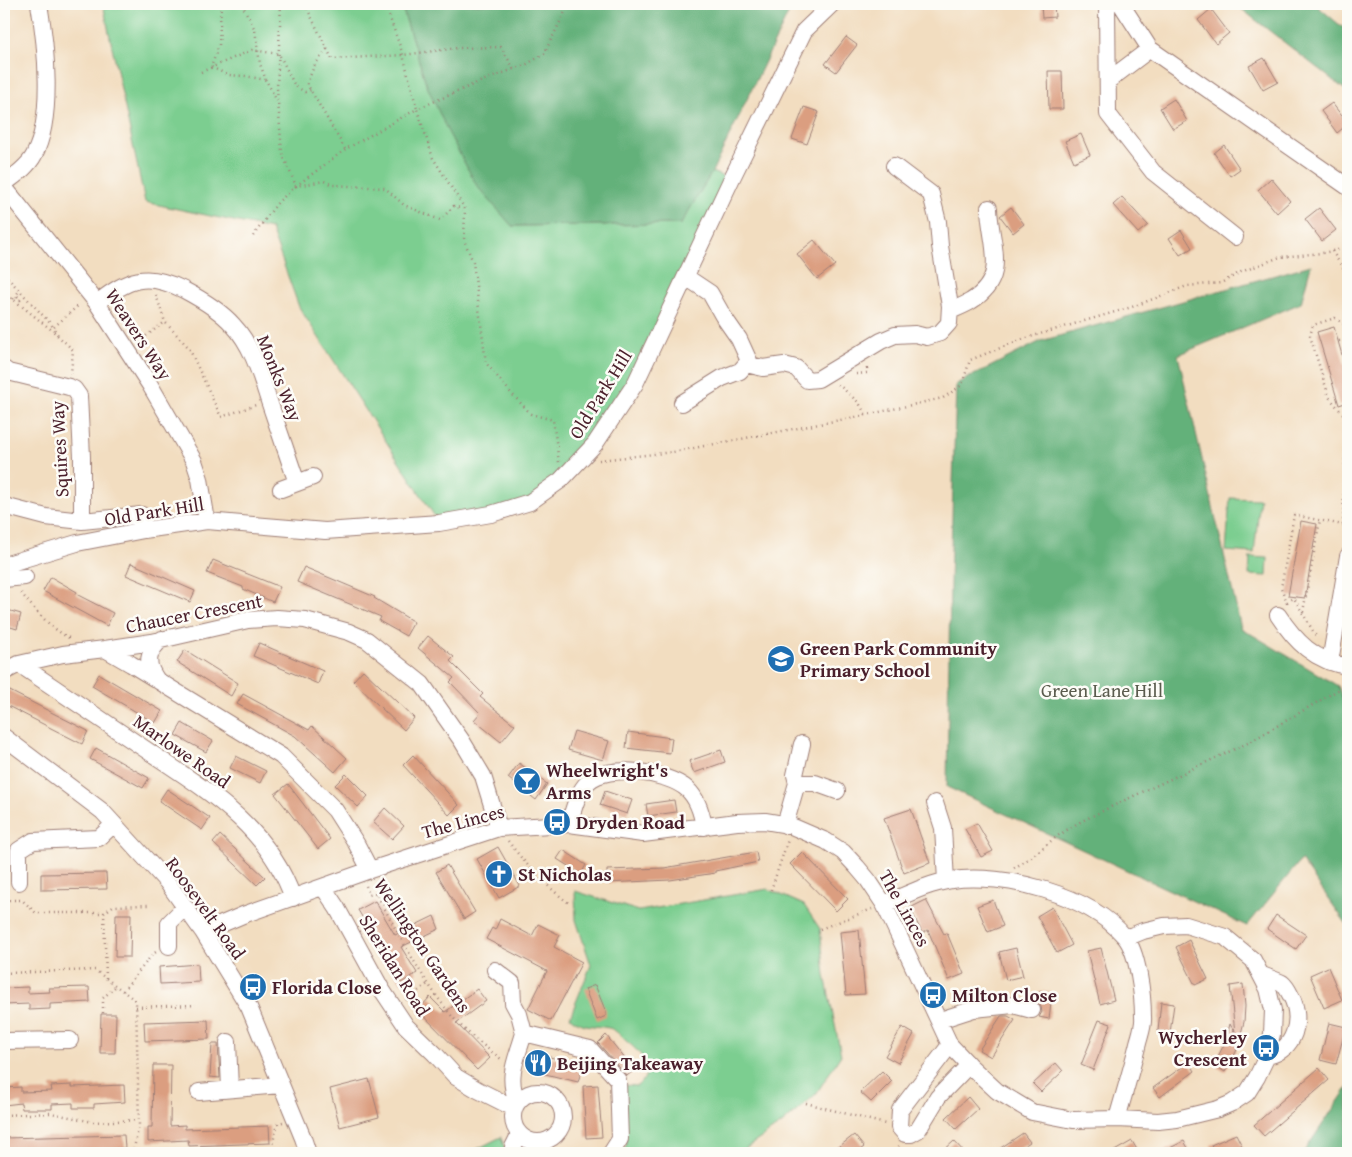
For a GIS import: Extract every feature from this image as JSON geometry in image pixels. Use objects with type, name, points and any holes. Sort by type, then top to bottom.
[{"type":"street","points":[[4,186],[34,156],[44,125],[47,82],[44,33],[39,4]]},
{"type":"street","name":"Old Park Hill","points":[[11,575],[77,543],[144,530],[207,521],[326,531],[439,523],[491,514],[530,502],[561,480],[595,444],[635,384],[804,31],[832,4]]},
{"type":"street","points":[[1107,4],[1108,114],[1152,172],[1235,237]]},
{"type":"street","points":[[1121,4],[1150,49],[1348,187]]},
{"type":"street","points":[[1109,80],[1150,49]]},
{"type":"street","points":[[746,364],[763,368],[784,365],[796,368],[807,380],[818,379],[881,341],[895,335],[915,334],[927,337],[940,333],[949,323],[950,311],[938,222],[931,194],[894,166]]},
{"type":"street","name":"Weavers Way","points":[[4,186],[94,299],[150,385],[194,461],[200,479],[207,521]]},
{"type":"street","points":[[950,311],[971,301],[992,280],[996,266],[989,221],[989,208]]},
{"type":"street","points":[[682,403],[722,378],[740,371],[749,360],[739,339],[710,293],[686,277]]},
{"type":"street","name":"Monks Way","points":[[94,299],[126,283],[140,279],[151,280],[176,286],[201,299],[234,325],[247,344],[258,367],[297,483]]},
{"type":"street","name":"Squires Way","points":[[4,369],[8,372],[69,387],[77,393],[80,400],[82,521]]},
{"type":"street","points":[[281,489],[314,477]]},
{"type":"street","points":[[4,506],[46,517],[82,521],[142,515],[144,530]]},
{"type":"street","points":[[1330,662],[1348,556]]},
{"type":"street","points":[[1283,608],[1292,636],[1312,653],[1330,662],[1348,666]]},
{"type":"street","name":"Chaucer Crescent","points":[[4,672],[19,664],[63,654],[162,639],[248,620],[277,618],[304,620],[349,632],[367,640],[422,684],[462,741],[483,776],[499,828]]},
{"type":"street","points":[[157,680],[149,662],[153,648],[162,639]]},
{"type":"street","points":[[99,650],[157,680],[281,756],[335,810],[356,843],[366,872]]},
{"type":"street","name":"Marlowe Road","points":[[19,664],[200,786],[237,814],[267,847],[286,879],[293,898]]},
{"type":"street","name":"Roosevelt Road","points":[[4,737],[95,806],[167,882],[186,907],[204,932],[249,1007],[308,1153]]},
{"type":"street","points":[[789,826],[798,783],[795,775],[802,744]]},
{"type":"street","points":[[569,824],[577,797],[589,781],[600,774],[634,772],[654,774],[687,789],[701,810],[704,828]]},
{"type":"street","points":[[798,783],[815,783],[837,791]]},
{"type":"street","points":[[935,803],[943,828],[946,882]]},
{"type":"street","name":"The Linces","points":[[204,932],[243,915],[499,828],[569,824],[643,834],[704,828],[737,822],[765,822],[789,826],[826,841],[843,852],[868,880],[884,904],[940,1020],[950,1045],[998,1092],[1032,1112],[1073,1120],[1117,1119],[1158,1121],[1177,1119],[1226,1106],[1247,1093],[1258,1077],[1267,1056]]},
{"type":"street","points":[[19,882],[19,850],[33,841],[99,838],[114,824]]},
{"type":"street","points":[[884,904],[926,886],[976,878],[1003,880],[1069,897],[1096,911],[1126,938],[1137,962],[1144,1018],[1117,1119]]},
{"type":"street","name":"Sheridan Road","points":[[323,887],[406,1026],[456,1077],[478,1090],[515,1104]]},
{"type":"street","points":[[169,946],[169,923],[186,907]]},
{"type":"street","points":[[1126,938],[1143,931],[1164,926],[1186,925],[1225,936],[1236,945],[1253,960],[1260,974],[1268,989],[1272,1010],[1272,1034],[1267,1056],[1275,1054],[1288,1044],[1296,1030],[1297,1014],[1287,988],[1281,982],[1260,974]]},
{"type":"street","points":[[495,970],[520,984],[513,1003],[519,1014],[524,1033],[513,1066],[511,1083],[515,1104],[512,1122],[519,1135],[532,1142],[546,1141],[558,1132],[562,1126],[562,1111],[556,1099],[543,1092],[529,1092],[515,1104]]},
{"type":"street","points":[[940,1020],[974,1009],[1013,1005],[1032,1010]]},
{"type":"street","points":[[524,1033],[590,1049],[618,1080],[620,1139],[611,1153]]},
{"type":"street","points":[[4,1041],[70,1040]]},
{"type":"street","points":[[228,1042],[230,1089]]},
{"type":"street","points":[[950,1045],[900,1110],[899,1127],[905,1134],[911,1134],[918,1130],[938,1097],[969,1065]]},
{"type":"street","points":[[199,1092],[281,1085]]},
{"type":"street","points":[[515,1153],[514,1147],[519,1135]]},
{"type":"path","points":[[211,67],[219,46],[221,4]]},
{"type":"path","points":[[242,4],[254,30],[260,64],[279,104]]},
{"type":"path","points":[[281,4],[277,88],[282,154],[296,186]]},
{"type":"path","points":[[305,4],[332,58],[403,55],[457,48],[501,47],[514,69]]},
{"type":"path","points":[[385,4],[403,55],[417,109],[433,158],[465,210],[464,240],[473,262],[486,363],[531,414],[553,420],[561,480]]},
{"type":"path","points":[[253,236],[278,202],[296,186],[346,149],[417,109],[514,69],[544,54],[569,4]]},
{"type":"path","points":[[327,49],[314,66],[307,84],[346,149]]},
{"type":"path","points":[[201,72],[252,50],[279,54]]},
{"type":"path","points":[[279,54],[294,86],[305,92],[310,90]]},
{"type":"path","points":[[211,67],[228,75],[266,80]]},
{"type":"path","points":[[296,186],[324,181],[333,184],[385,188],[404,205],[440,220],[454,206],[465,210]]},
{"type":"path","points":[[578,462],[673,452],[866,415],[943,398],[962,385],[970,360],[1023,339],[1132,307],[1187,286],[1221,283],[1241,272],[1280,257],[1332,252],[1348,248]]},
{"type":"path","points":[[1332,252],[1348,276]]},
{"type":"path","points":[[4,274],[54,327],[60,338]]},
{"type":"path","points":[[151,280],[165,322],[189,348],[221,417],[269,400]]},
{"type":"path","points":[[4,290],[73,350],[69,387]]},
{"type":"path","points":[[13,299],[15,296],[21,299],[16,295],[20,290]]},
{"type":"path","points":[[54,327],[94,299]]},
{"type":"path","points":[[1348,328],[1335,318],[1313,325],[1310,336],[1329,397],[1348,420]]},
{"type":"path","points":[[127,350],[165,322]]},
{"type":"path","points":[[1339,341],[1348,338]]},
{"type":"path","points":[[835,382],[860,403],[866,415]]},
{"type":"path","points":[[1344,525],[1345,458],[1348,442]]},
{"type":"path","points":[[1283,608],[1281,588],[1294,515],[1348,526]]},
{"type":"path","points":[[1303,612],[1320,520]]},
{"type":"path","points":[[11,575],[42,618],[58,632],[99,650]]},
{"type":"path","points":[[1283,608],[1294,598],[1330,662]]},
{"type":"path","points":[[1003,880],[1011,869],[1030,858],[1056,837],[1078,823],[1123,800],[1250,742],[1348,684]]},
{"type":"path","points":[[772,890],[789,826]]},
{"type":"path","points":[[499,828],[524,861],[555,893],[570,904]]},
{"type":"path","name":"Wellington Gardens","points":[[366,872],[369,895],[376,892],[412,957],[448,1011],[465,1030],[513,1066]]},
{"type":"path","points":[[4,900],[22,900],[36,914],[104,913],[113,906],[148,905]]},
{"type":"path","points":[[820,929],[884,904]]},
{"type":"path","points":[[104,913],[106,978]]},
{"type":"path","points":[[123,991],[152,954],[169,946]]},
{"type":"path","points":[[4,973],[95,970],[136,1001],[138,1120],[133,1152],[144,1153]]},
{"type":"path","points":[[394,1008],[429,983]]},
{"type":"path","points":[[103,1013],[103,998],[116,986]]},
{"type":"path","points":[[136,1007],[196,1006]]},
{"type":"path","points":[[806,1103],[899,1127]]},
{"type":"path","points":[[4,1115],[51,1113],[93,1122],[138,1120]]},
{"type":"path","points":[[270,1153],[278,1123],[294,1118]]},
{"type":"green space","points":[[103,4],[401,4],[427,86],[512,226],[680,224],[712,172],[731,180],[595,444],[530,502],[439,523],[299,307],[271,229],[145,202]]},
{"type":"green space","points":[[401,4],[798,4],[788,14],[712,172],[681,224],[512,226],[477,186],[448,132],[427,86]]},
{"type":"green space","points":[[1235,4],[1315,4],[1348,30],[1348,92]]},
{"type":"green space","name":"Green Lane Hill","points":[[1311,265],[1301,303],[1178,355],[1241,628],[1338,686],[1348,712],[1348,926],[1301,860],[1247,926],[947,787],[950,583],[956,384],[1041,341]]},
{"type":"green space","points":[[1230,498],[1260,499],[1254,553],[1226,551]]},
{"type":"green space","points":[[1250,557],[1268,558],[1267,576],[1249,575]]},
{"type":"green space","points":[[768,889],[804,905],[820,929],[825,975],[841,1055],[816,1094],[783,1123],[739,1153],[621,1153],[626,1146],[624,1085],[637,1086],[647,1072],[647,1066],[642,1056],[614,1030],[584,1025],[570,1017],[591,965],[576,920],[575,891],[639,911]]},
{"type":"green space","points":[[1348,1087],[1348,1153],[1303,1153]]},
{"type":"green space","points":[[501,1137],[506,1153],[469,1153]]},
{"type":"building","points":[[1041,4],[1054,4],[1055,17],[1042,18]]},
{"type":"building","points":[[1211,9],[1229,33],[1216,44],[1198,20]]},
{"type":"building","points":[[846,37],[857,45],[836,72],[825,64]]},
{"type":"building","points":[[1264,58],[1278,82],[1263,90],[1249,66]]},
{"type":"building","points":[[1048,71],[1062,71],[1063,109],[1049,109]]},
{"type":"building","points":[[1174,99],[1187,121],[1173,129],[1160,108]]},
{"type":"building","points":[[1332,103],[1348,124],[1337,133],[1321,111]]},
{"type":"building","points":[[804,107],[819,112],[807,144],[792,139]]},
{"type":"building","points":[[1081,134],[1090,155],[1074,162],[1065,141]]},
{"type":"building","points":[[1224,145],[1240,169],[1230,176],[1214,153]]},
{"type":"building","points":[[1271,178],[1290,201],[1277,213],[1258,190]]},
{"type":"building","points":[[1122,197],[1148,225],[1138,233],[1113,205]]},
{"type":"building","points":[[1011,207],[1024,224],[1013,233],[1000,216]]},
{"type":"building","points":[[1319,208],[1336,230],[1322,241],[1305,219]]},
{"type":"building","points":[[1181,230],[1192,248],[1180,255],[1169,238]]},
{"type":"building","points":[[814,240],[835,265],[817,279],[797,254]]},
{"type":"building","points":[[1334,327],[1348,376],[1348,402],[1339,405],[1317,332]]},
{"type":"building","points":[[1301,521],[1317,524],[1305,598],[1288,596]]},
{"type":"building","points":[[213,560],[280,587],[273,602],[243,589],[243,587],[207,573]]},
{"type":"building","points":[[131,563],[195,591],[190,602],[126,575]]},
{"type":"building","points":[[304,567],[375,597],[414,622],[406,636],[379,621],[381,617],[297,582]]},
{"type":"building","points":[[51,577],[77,592],[76,594],[113,613],[107,626],[43,591]]},
{"type":"building","points":[[4,609],[21,614],[17,629],[4,625]]},
{"type":"building","points":[[428,636],[454,657],[450,661],[483,694],[480,697],[515,725],[501,742],[474,720],[480,713],[450,682],[454,678],[418,648]]},
{"type":"building","points":[[259,643],[323,671],[318,684],[253,656]]},
{"type":"building","points":[[185,650],[238,683],[231,696],[177,662]]},
{"type":"building","points":[[363,670],[414,718],[404,730],[353,681]]},
{"type":"building","points":[[99,674],[162,711],[155,723],[92,686]]},
{"type":"building","points":[[4,688],[88,731],[82,744],[4,704]]},
{"type":"building","points":[[243,694],[309,730],[312,726],[347,758],[335,772],[295,736],[237,704]]},
{"type":"building","points":[[182,723],[213,741],[206,752],[175,735]]},
{"type":"building","points":[[574,731],[609,741],[603,760],[568,750]]},
{"type":"building","points":[[628,732],[672,738],[670,753],[626,748]]},
{"type":"building","points":[[96,748],[149,778],[143,788],[90,759]]},
{"type":"building","points":[[721,750],[725,762],[694,773],[689,761]]},
{"type":"building","points":[[413,755],[459,805],[449,815],[403,765]]},
{"type":"building","points":[[236,756],[266,771],[260,783],[230,768]]},
{"type":"building","name":"Wheelwright's Arms","points":[[519,763],[547,784],[536,800],[508,778]]},
{"type":"building","points":[[346,774],[368,796],[358,807],[335,785]]},
{"type":"building","points":[[288,784],[330,839],[318,849],[275,794]]},
{"type":"building","points":[[167,789],[210,818],[202,830],[159,801]]},
{"type":"building","points":[[605,791],[632,800],[627,814],[600,805]]},
{"type":"building","points":[[674,800],[676,812],[648,816],[646,804]]},
{"type":"building","points":[[385,808],[404,826],[392,839],[373,822]]},
{"type":"building","points":[[911,809],[930,863],[904,873],[884,818]]},
{"type":"building","points":[[977,823],[993,851],[981,857],[965,829]]},
{"type":"building","points":[[220,835],[265,877],[257,885],[213,843]]},
{"type":"building","name":"St Nicholas","points":[[498,847],[520,886],[499,898],[477,859]]},
{"type":"building","points":[[563,850],[586,865],[581,874],[557,859]]},
{"type":"building","points":[[756,852],[758,862],[715,871],[715,873],[670,880],[607,883],[607,870],[664,868]]},
{"type":"building","points":[[802,852],[848,899],[836,911],[790,864]]},
{"type":"building","points":[[447,865],[475,912],[464,919],[436,872]]},
{"type":"building","points":[[106,873],[107,889],[41,890],[41,874]]},
{"type":"building","points":[[926,900],[944,934],[947,933],[964,974],[949,980],[928,930],[922,933],[910,908]]},
{"type":"building","points":[[993,900],[1003,926],[988,932],[977,906]]},
{"type":"building","points":[[375,901],[395,935],[434,916],[439,929],[401,947],[417,973],[401,983],[358,910]]},
{"type":"building","points":[[1052,907],[1072,945],[1057,953],[1037,916]]},
{"type":"building","points":[[116,914],[131,914],[130,957],[115,957]]},
{"type":"building","points":[[1276,915],[1306,935],[1296,949],[1267,929]]},
{"type":"building","points":[[500,919],[532,936],[538,924],[560,935],[554,947],[582,962],[551,1021],[528,1009],[547,971],[486,939],[492,928],[495,930]]},
{"type":"building","points":[[859,930],[865,994],[846,995],[840,932]]},
{"type":"building","points":[[1189,940],[1208,979],[1195,985],[1176,947]]},
{"type":"building","points":[[1016,948],[1023,976],[1006,980],[999,952]]},
{"type":"building","points":[[1101,948],[1114,1000],[1100,1004],[1087,951]]},
{"type":"building","points":[[198,964],[199,982],[160,984],[159,967]]},
{"type":"building","points":[[1328,967],[1342,1000],[1324,1008],[1310,975]]},
{"type":"building","points":[[1243,984],[1244,1022],[1236,1052],[1225,1072],[1214,1065],[1226,1040],[1230,1024],[1235,1033],[1230,986]]},
{"type":"building","points":[[595,985],[606,1012],[606,1016],[597,1020],[585,989]]},
{"type":"building","points":[[28,987],[28,993],[50,992],[49,988],[89,987],[90,1002],[50,1004],[50,1009],[29,1010],[29,1004],[4,1005],[4,988]]},
{"type":"building","points":[[477,989],[486,1001],[456,1023],[490,1058],[477,1070],[418,1010],[430,997],[445,1012]]},
{"type":"building","points":[[1040,991],[1052,993],[1049,1019],[1039,1017],[1042,1012],[1039,1003]]},
{"type":"building","points":[[1161,1002],[1174,1004],[1170,1033],[1158,1031]]},
{"type":"building","points":[[101,1014],[116,1014],[115,1053],[100,1053]]},
{"type":"building","points":[[1001,1016],[1008,1016],[1015,1020],[991,1057],[979,1050]]},
{"type":"building","points":[[208,1020],[209,1039],[145,1041],[144,1022]]},
{"type":"building","points":[[1099,1020],[1111,1024],[1093,1070],[1081,1065]]},
{"type":"building","points":[[1329,1023],[1346,1027],[1336,1064],[1320,1060]]},
{"type":"building","points":[[902,1027],[914,1034],[898,1063],[885,1056]]},
{"type":"building","points":[[606,1035],[634,1070],[627,1076],[598,1043]]},
{"type":"building","points":[[212,1044],[218,1044],[220,1078],[210,1077]]},
{"type":"building","points":[[533,1053],[583,1065],[578,1082],[529,1070]]},
{"type":"building","points":[[1189,1062],[1195,1071],[1160,1097],[1153,1088]]},
{"type":"building","points":[[1056,1063],[1063,1071],[1041,1092],[1033,1084]]},
{"type":"building","points":[[153,1065],[171,1065],[170,1126],[185,1125],[185,1129],[269,1126],[270,1143],[189,1146],[188,1140],[148,1142],[148,1127],[152,1127]]},
{"type":"building","points":[[1319,1068],[1329,1080],[1264,1136],[1254,1125]]},
{"type":"building","points":[[882,1071],[892,1081],[871,1102],[860,1092]]},
{"type":"building","points":[[369,1079],[379,1117],[340,1127],[330,1089]]},
{"type":"building","points":[[72,1085],[72,1087],[124,1085],[125,1102],[94,1104],[94,1108],[73,1108],[73,1103],[52,1104],[52,1109],[22,1109],[21,1103],[4,1105],[4,1088],[21,1087],[21,1092],[52,1091],[51,1086]]},
{"type":"building","points":[[598,1085],[602,1137],[586,1138],[583,1086]]},
{"type":"building","points":[[968,1097],[978,1109],[956,1129],[946,1118]]},
{"type":"building","points":[[1023,1133],[1030,1142],[1013,1153],[993,1153]]},
{"type":"building","points":[[1236,1134],[1243,1148],[1232,1153],[1214,1153],[1211,1145]]},
{"type":"building","points":[[124,1135],[125,1148],[91,1150],[91,1153],[4,1153],[4,1138]]},
{"type":"building","points":[[854,1135],[864,1147],[856,1153],[831,1153]]},
{"type":"building","points":[[954,1141],[965,1153],[941,1153]]},
{"type":"building","points":[[1132,1141],[1139,1153],[1111,1153]]},
{"type":"building","points":[[1184,1141],[1191,1153],[1160,1153]]},
{"type":"place","name":"Green Park Community Primary School","points":[[781,659]]},
{"type":"place","name":"Wheelwright's Arms","points":[[527,781]]},
{"type":"place","name":"Dryden Road","points":[[557,822]]},
{"type":"place","name":"St Nicholas","points":[[499,874]]},
{"type":"place","name":"Florida Close","points":[[253,987]]},
{"type":"place","name":"Milton Close","points":[[933,995]]},
{"type":"place","name":"Wycherley Crescent","points":[[1266,1048]]},
{"type":"place","name":"Beijing Takeaway","points":[[538,1063]]}]
